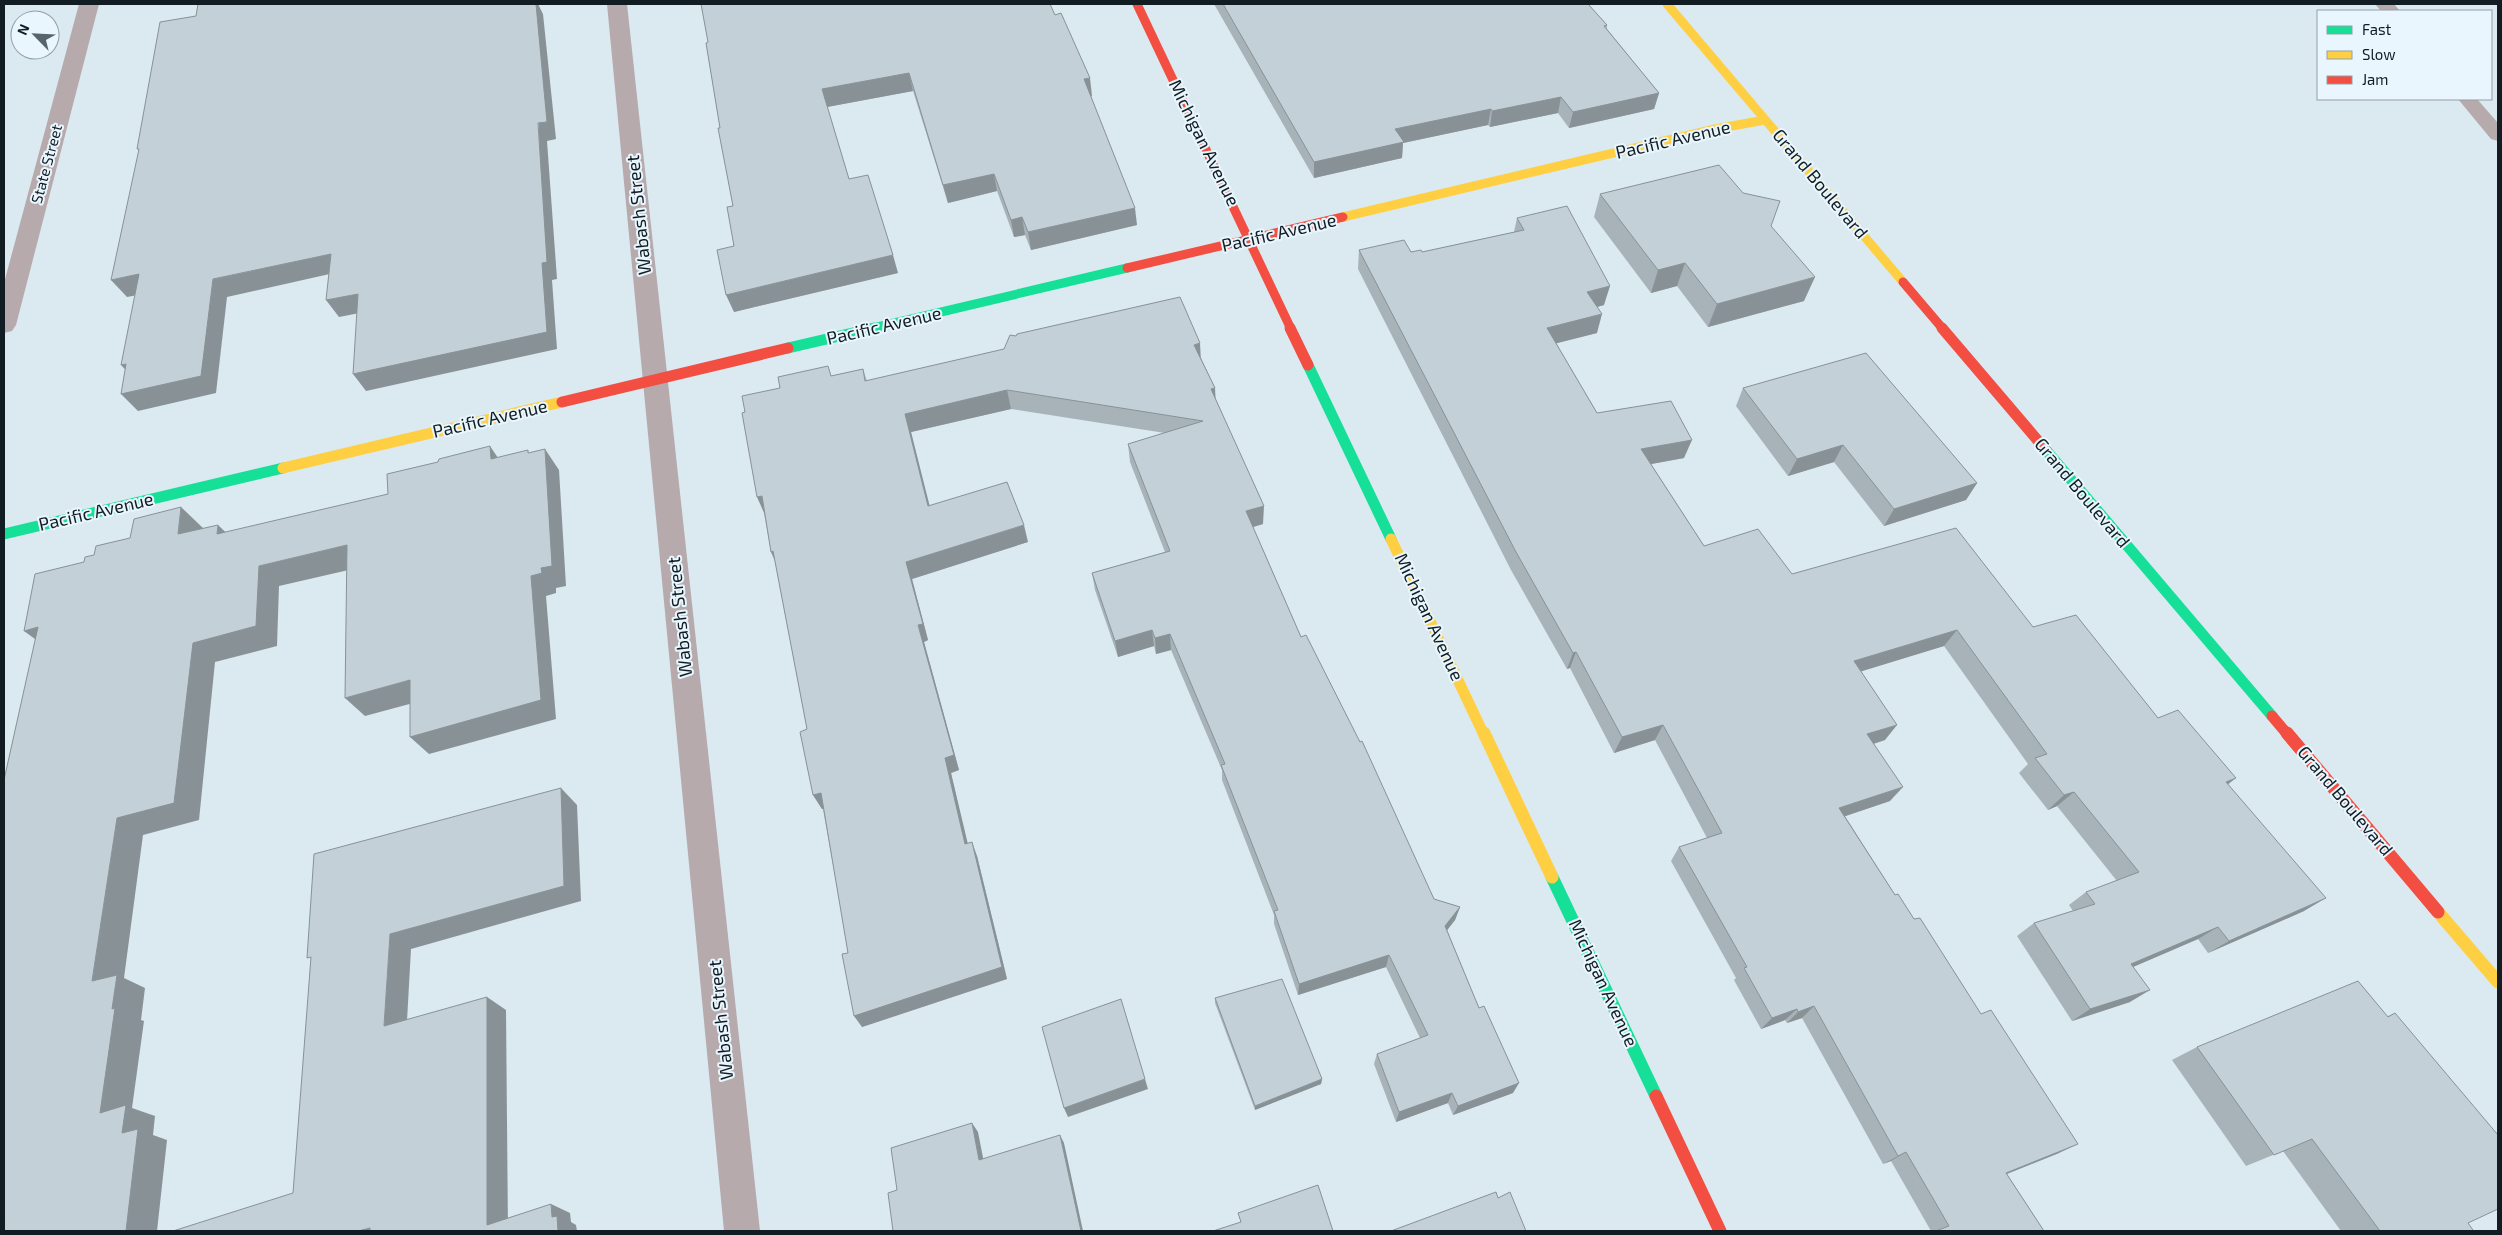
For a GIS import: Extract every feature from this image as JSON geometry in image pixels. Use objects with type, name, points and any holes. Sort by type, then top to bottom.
[{"type":"street","name":"State Street","points":[[4,325],[89,4]]},
{"type":"street","name":"Wabash Street","points":[[617,4],[742,1231]]},
{"type":"street","name":"Michigan Avenue","points":[[1137,4],[1720,1231]]},
{"type":"street","name":"Grand Boulevard","points":[[1666,4],[2498,982]]},
{"type":"street","name":"Pacific Avenue","points":[[4,534],[1715,129],[1765,120]]},
{"type":"lane","points":[[2468,100],[2498,135]]},
{"type":"building","points":[[198,4],[536,4],[547,122],[538,123],[547,262],[542,263],[547,332],[353,374],[358,294],[326,300],[331,254],[213,279],[201,376],[121,394],[126,364],[121,365],[139,274],[111,280],[139,149],[137,149],[160,22],[196,16]]},
{"type":"building","points":[[701,4],[1050,4],[1055,15],[1061,13],[1090,78],[1084,79],[1135,208],[1028,232],[1022,217],[1011,220],[994,174],[943,185],[909,73],[822,89],[849,179],[868,175],[893,255],[726,295],[717,250],[734,246],[727,207],[733,206],[718,128],[720,128]]},
{"type":"building","points":[[1223,4],[1588,4],[1607,25],[1604,26],[1659,93],[1573,112],[1561,97],[1492,111],[1491,109],[1395,129],[1404,142],[1314,162]]},
{"type":"building","points":[[1719,165],[1743,193],[1780,201],[1771,226],[1815,277],[1717,304],[1685,263],[1658,270],[1600,194]]},
{"type":"building","points":[[1567,206],[1610,286],[1587,292],[1602,314],[1547,328],[1597,413],[1671,401],[1692,440],[1641,449],[1704,546],[1758,529],[1792,574],[1956,528],[2033,627],[2076,615],[2158,718],[2178,710],[2236,778],[2226,782],[2326,898],[2229,941],[2218,927],[2131,964],[2150,990],[2090,1009],[2034,923],[2095,904],[2086,892],[2139,872],[2074,792],[2064,795],[2035,758],[2047,754],[1957,630],[1854,661],[1897,725],[1867,734],[1903,787],[1839,808],[1895,895],[1898,894],[1914,919],[1920,918],[1981,1014],[1991,1010],[2078,1144],[2006,1173],[2044,1231],[1936,1231],[1949,1226],[1906,1152],[1898,1156],[1814,1006],[1798,1012],[1797,1009],[1772,1018],[1744,968],[1747,967],[1679,847],[1722,833],[1663,725],[1622,737],[1576,652],[1573,653],[1516,552],[1359,250],[1404,240],[1411,252],[1421,250],[1422,252],[1524,230],[1517,218]]},
{"type":"building","points":[[1180,297],[1200,343],[1194,345],[1215,388],[1211,389],[1264,506],[1246,511],[1301,637],[1306,635],[1360,742],[1362,741],[1434,899],[1460,907],[1445,926],[1479,1008],[1484,1006],[1519,1083],[1458,1106],[1452,1093],[1399,1112],[1377,1054],[1428,1035],[1389,955],[1299,984],[1274,911],[1278,910],[1221,765],[1225,764],[1170,634],[1155,638],[1152,630],[1115,641],[1092,573],[1170,551],[1128,444],[1203,421],[1007,390],[905,414],[928,506],[1007,482],[1024,525],[906,562],[923,624],[918,625],[954,755],[945,758],[965,844],[972,842],[1002,967],[854,1016],[842,954],[848,953],[821,793],[813,795],[800,732],[807,729],[773,551],[771,552],[762,496],[757,497],[742,413],[745,412],[742,396],[780,388],[778,377],[828,366],[831,376],[863,369],[865,381],[1004,349],[1010,335],[1016,336],[1017,334]]},
{"type":"building","points":[[1866,353],[1977,483],[1894,509],[1843,445],[1797,459],[1743,388]]},
{"type":"building","points":[[490,446],[491,459],[528,450],[528,453],[545,449],[552,566],[541,568],[542,573],[531,576],[541,700],[410,737],[410,680],[345,698],[347,545],[259,566],[256,626],[193,643],[174,803],[117,818],[92,981],[117,975],[112,1009],[115,1008],[100,1113],[126,1105],[122,1133],[138,1129],[126,1231],[4,1231],[4,780],[38,627],[24,631],[35,574],[84,562],[85,557],[94,555],[96,546],[130,538],[134,519],[181,507],[178,534],[218,525],[217,534],[388,494],[387,474],[438,462],[439,459]]},
{"type":"building","points":[[561,788],[564,886],[390,934],[384,1026],[487,997],[487,1225],[551,1204],[552,1217],[557,1216],[558,1231],[370,1231],[370,1228],[358,1231],[173,1231],[293,1193],[311,957],[307,958],[314,854]]},
{"type":"building","points":[[1282,979],[1322,1079],[1255,1106],[1215,998]]},
{"type":"building","points":[[2358,981],[2388,1017],[2395,1013],[2498,1135],[2498,1209],[2468,1223],[2472,1231],[2380,1231],[2312,1139],[2274,1155],[2197,1047]]},
{"type":"building","points":[[1121,999],[1145,1079],[1064,1108],[1042,1027]]},
{"type":"building","points":[[972,1123],[979,1160],[1060,1135],[1081,1231],[893,1231],[888,1193],[897,1190],[891,1148]]},
{"type":"building","points":[[1318,1185],[1333,1231],[1213,1231],[1241,1222],[1238,1213]]},
{"type":"building","points":[[1496,1192],[1498,1198],[1510,1192],[1526,1231],[1391,1231]]},
{"type":"traffic: fast","points":[[788,348],[1127,268]]},
{"type":"traffic: fast","points":[[1308,365],[1391,539]]},
{"type":"traffic: fast","points":[[2045,449],[2272,716]]},
{"type":"traffic: fast","points":[[4,534],[283,468]]},
{"type":"traffic: fast","points":[[1552,877],[1656,1096]]},
{"type":"traffic: slow","points":[[1667,4],[1903,282]]},
{"type":"traffic: slow","points":[[1343,217],[1715,129],[1765,120]]},
{"type":"traffic: slow","points":[[283,468],[562,402]]},
{"type":"traffic: slow","points":[[1391,539],[1552,877]]},
{"type":"traffic: slow","points":[[2438,912],[2498,982]]},
{"type":"traffic: jam","points":[[1137,4],[1308,365]]},
{"type":"traffic: jam","points":[[1127,268],[1343,217]]},
{"type":"traffic: jam","points":[[1903,282],[2045,449]]},
{"type":"traffic: jam","points":[[562,402],[788,348]]},
{"type":"traffic: jam","points":[[2272,716],[2438,912]]},
{"type":"traffic: jam","points":[[1656,1096],[1720,1231]]}]
